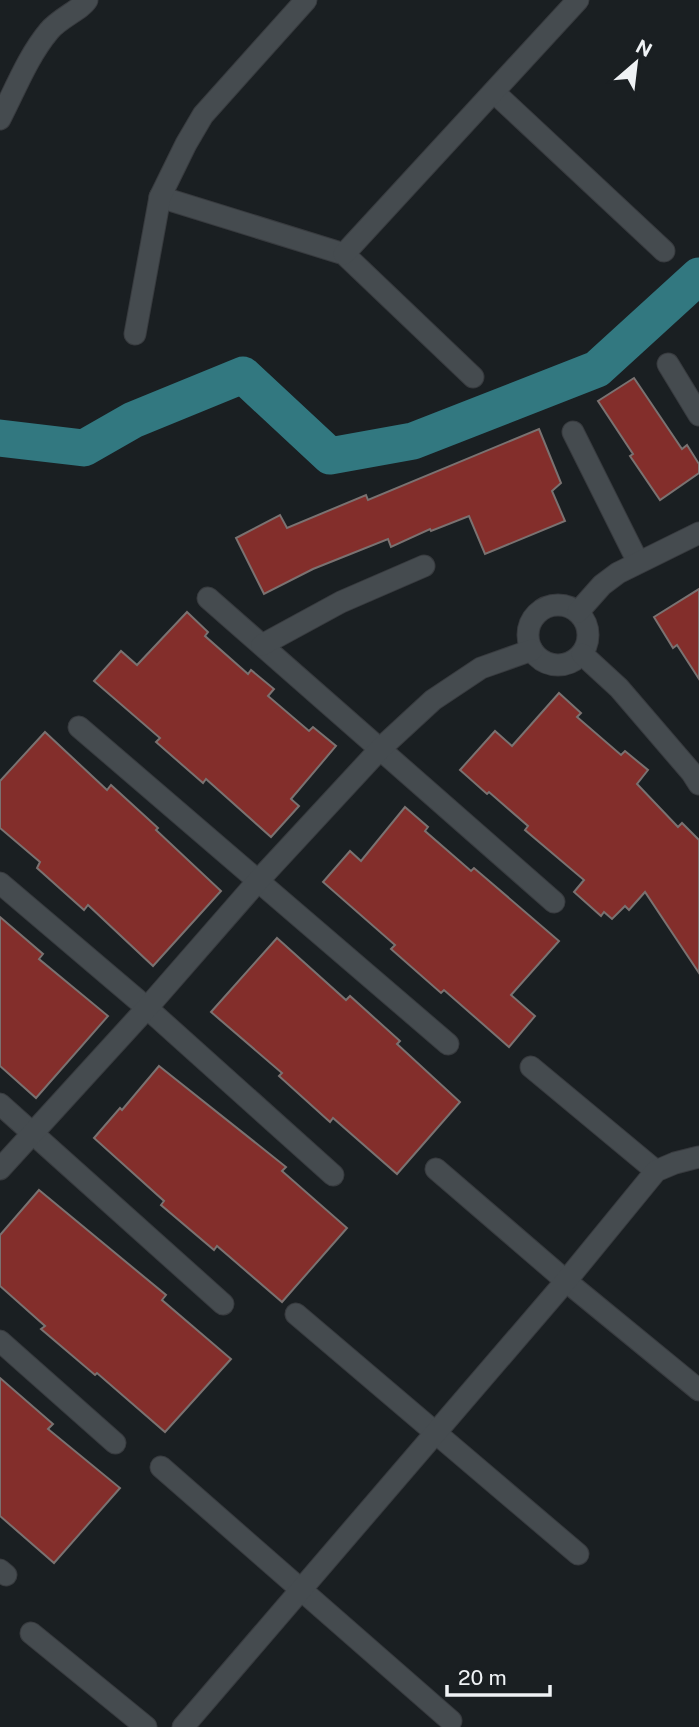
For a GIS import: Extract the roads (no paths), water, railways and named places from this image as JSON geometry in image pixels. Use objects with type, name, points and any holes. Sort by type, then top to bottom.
[{"type":"street","points":[[0,119],[49,30],[87,0]]},
{"type":"street","points":[[135,334],[160,197],[186,144],[203,115],[306,0]]},
{"type":"street","points":[[344,254],[578,0]]},
{"type":"street","points":[[495,93],[664,251]]},
{"type":"street","points":[[160,197],[344,254],[472,377]]},
{"type":"street","points":[[668,364],[699,415]]},
{"type":"street","points":[[573,432],[638,562]]},
{"type":"street","points":[[578,612],[602,585],[618,573],[699,533]]},
{"type":"street","points":[[262,645],[341,602],[424,566]]},
{"type":"street","points":[[208,598],[382,748],[554,902]]},
{"type":"street","points":[[555,605],[567,607],[578,612],[585,621],[589,632],[587,644],[582,654],[573,662],[550,664],[531,650],[530,626],[535,616],[544,608],[555,605]]},
{"type":"street","points":[[0,1169],[257,881],[382,748],[433,700],[481,668],[531,650]]},
{"type":"street","points":[[582,654],[619,688],[692,772],[699,784]]},
{"type":"street","points":[[79,727],[448,1044]]},
{"type":"street","points":[[0,883],[334,1175]]},
{"type":"street","points":[[531,1067],[656,1171]]},
{"type":"street","points":[[0,1104],[223,1304]]},
{"type":"street","points":[[183,1727],[656,1171],[699,1157]]},
{"type":"street","points":[[436,1169],[699,1390]]},
{"type":"street","points":[[296,1314],[578,1554]]},
{"type":"street","points":[[0,1341],[115,1443]]},
{"type":"street","points":[[161,1467],[451,1721]]},
{"type":"street","points":[[31,1633],[146,1727]]},
{"type":"waterway","points":[[0,438],[84,448],[133,420],[243,375],[330,456],[413,441],[597,369],[699,276]]}]
